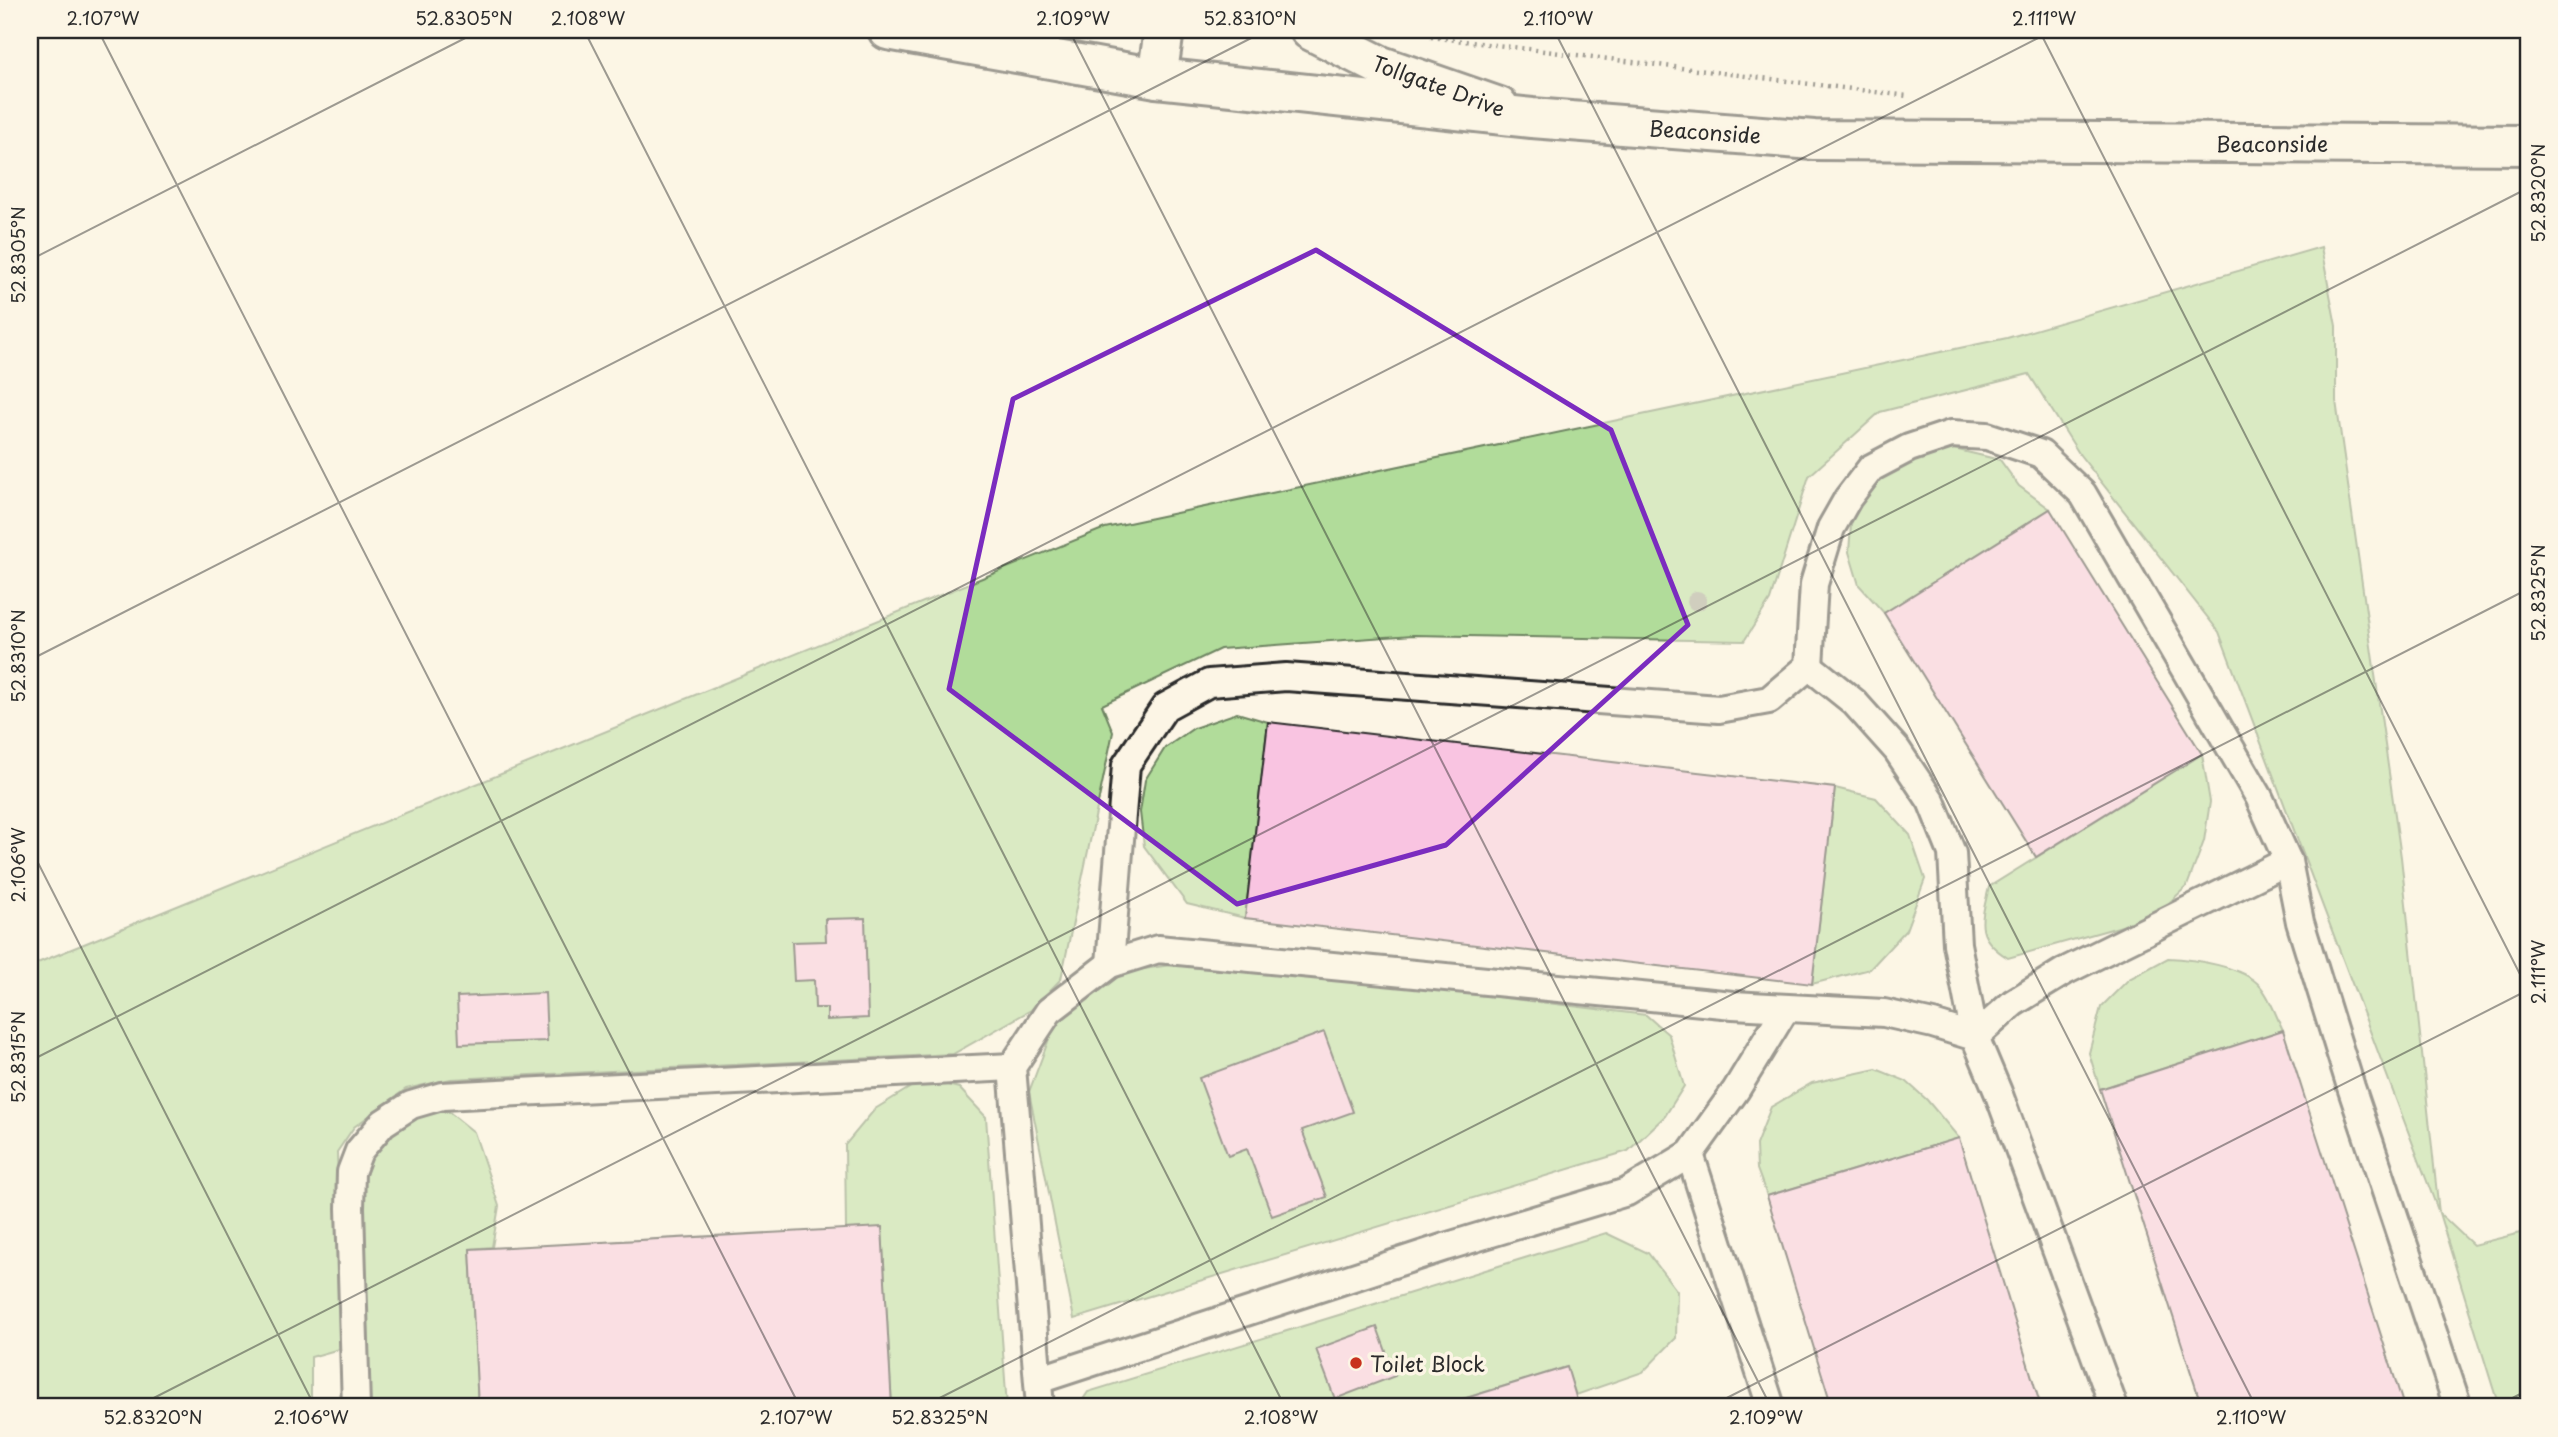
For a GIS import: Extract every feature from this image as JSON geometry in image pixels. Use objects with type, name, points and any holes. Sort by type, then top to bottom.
[{"type":"main road","name":"Beaconside","points":[[888,30],[1157,78],[1532,118],[1814,140],[2528,145]]},
{"type":"main road","points":[[1157,78],[1164,30]]},
{"type":"main road","name":"Tollgate Drive","points":[[1310,30],[1381,66],[1532,118]]},
{"type":"lane","points":[[1110,964],[1126,765],[1165,707],[1209,683],[1286,677],[1719,709],[1769,700],[1809,666],[1814,584],[1831,528],[1848,498],[1871,468],[1909,448],[1951,434],[1987,436],[2041,454],[2083,494],[2259,797],[2288,861],[2300,922],[2347,1074],[2458,1407]]},
{"type":"lane","points":[[1809,666],[1854,702],[1897,751],[1931,801],[1952,853],[1956,944],[1975,1037],[1998,1092],[2114,1407]]},
{"type":"lane","points":[[1975,1037],[2013,1003],[2065,971],[2288,861]]},
{"type":"lane","points":[[1040,1407],[1012,1067],[1049,1011],[1110,964],[1158,949],[1733,1005],[1884,1013],[1975,1037]]},
{"type":"lane","points":[[1038,1380],[1433,1250],[1627,1192],[1690,1154],[1736,1090],[1786,1008]]},
{"type":"lane","points":[[356,1407],[351,1172],[359,1151],[383,1123],[411,1105],[442,1096],[1012,1067]]},
{"type":"lane","points":[[1690,1154],[1771,1407]]},
{"type":"path","points":[[1425,36],[1919,98]]},
{"type":"highlighted area","points":[[1316,250],[1611,430],[1688,625],[1446,845],[1237,904],[949,689],[1013,399]]},
{"type":"shaded area","points":[[1467,30],[1690,30],[1531,37]]},
{"type":"green space","points":[[2321,247],[2336,326],[2336,401],[2401,857],[2439,1213],[2219,632],[2080,455],[2029,374],[1880,412],[1809,476],[1770,600],[1744,641],[1413,635],[1220,649],[1102,705],[1113,732],[1061,979],[1031,1010],[953,1054],[451,1079],[406,1089],[354,1127],[337,1152],[343,1348],[311,1357],[311,1407],[30,1407],[30,966],[1105,528],[2007,338]]},
{"type":"green space","points":[[1954,449],[2000,460],[2019,486],[2050,509],[1884,613],[1859,585],[1849,552],[1852,511],[1874,479],[1910,457]]},
{"type":"green space","points":[[1237,713],[1268,722],[1245,918],[1187,904],[1144,846],[1140,812],[1145,780],[1165,748],[1194,728]]},
{"type":"green space","points":[[2202,754],[2210,802],[2204,841],[2187,886],[2154,917],[2008,958],[1990,943],[1983,927],[1989,887]]},
{"type":"green space","points":[[1835,788],[1876,798],[1910,835],[1925,879],[1906,930],[1870,969],[1812,984]]},
{"type":"green space","points":[[2168,958],[2217,965],[2252,979],[2267,996],[2283,1030],[2100,1089],[2089,1053],[2101,1007],[2129,979]]},
{"type":"green space","points":[[1197,961],[1646,1015],[1669,1035],[1684,1086],[1665,1116],[1628,1151],[1074,1319],[1029,1092],[1058,1015],[1117,973]]},
{"type":"green space","points":[[1876,1069],[1906,1081],[1927,1100],[1959,1138],[1767,1196],[1757,1169],[1756,1145],[1771,1107],[1812,1083]]},
{"type":"green space","points":[[924,1079],[959,1088],[986,1117],[1007,1407],[892,1407],[882,1228],[846,1229],[845,1145],[875,1109]]},
{"type":"green space","points":[[418,1111],[449,1112],[474,1132],[499,1206],[492,1247],[470,1249],[478,1407],[367,1407],[358,1204],[373,1150]]},
{"type":"green space","points":[[2439,1213],[2473,1245],[2528,1231],[2528,1407],[2499,1407]]},
{"type":"green space","points":[[1606,1233],[1648,1253],[1677,1291],[1676,1338],[1643,1372],[1576,1395],[1566,1367],[1437,1407],[1078,1407],[1088,1392]]},
{"type":"building","points":[[2050,509],[2202,754],[2036,857],[1884,613]]},
{"type":"building","points":[[1268,722],[1835,788],[1812,984],[1245,918]]},
{"type":"building","points":[[865,918],[868,1018],[827,1020],[827,1008],[815,1008],[814,980],[794,981],[792,942],[826,941],[825,919]]},
{"type":"building","points":[[545,993],[547,1041],[459,1044],[457,997]]},
{"type":"building","points":[[2283,1030],[2404,1407],[2202,1407],[2100,1089]]},
{"type":"building","points":[[1324,1032],[1353,1112],[1302,1130],[1327,1197],[1272,1216],[1247,1149],[1228,1156],[1199,1078]]},
{"type":"building","points":[[1959,1138],[2041,1407],[1832,1407],[1767,1196]]},
{"type":"building","points":[[882,1227],[892,1407],[478,1407],[470,1249]]},
{"type":"building","name":"Toilet Block","points":[[1377,1327],[1395,1376],[1335,1399],[1316,1349]]},
{"type":"building","points":[[1567,1367],[1579,1407],[1437,1407]]},
{"type":"place","name":"Toilet Block","points":[[1356,1363]]}]
